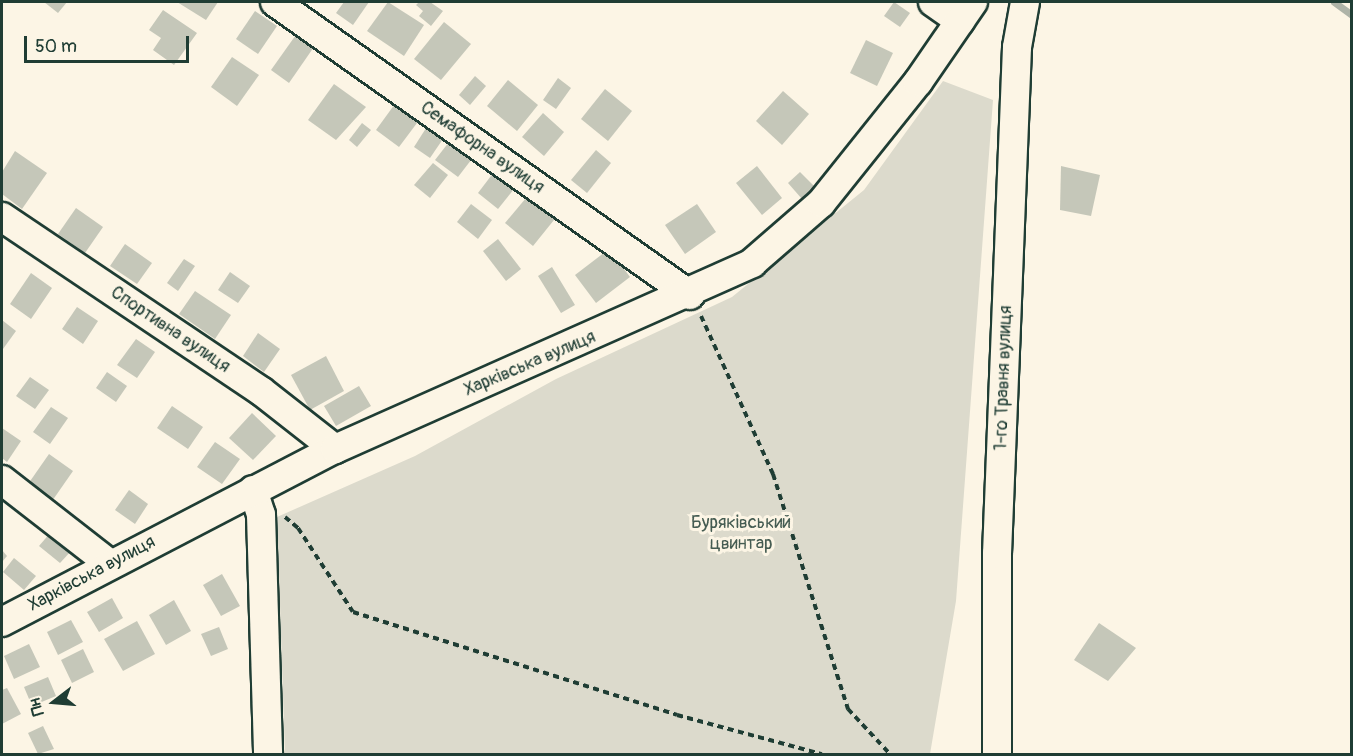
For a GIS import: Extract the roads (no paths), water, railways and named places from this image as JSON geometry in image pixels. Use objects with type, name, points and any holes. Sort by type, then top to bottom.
[{"type":"street","name":"Семафорна вулиця","points":[[275,2],[690,295]]},
{"type":"street","points":[[933,2],[967,11]]},
{"type":"street","name":"1-го Травня вулиця","points":[[997,754],[998,554],[1017,47],[1025,2]]},
{"type":"street","name":"Харківська вулиця","points":[[2,622],[335,449],[690,295],[752,263],[821,203],[967,11]]},
{"type":"street","name":"Спортивна вулиця","points":[[2,217],[261,392],[335,449]]},
{"type":"street","points":[[2,480],[110,564]]},
{"type":"street","points":[[253,490],[261,515],[268,754]]},
{"type":"waterway","points":[[1334,2],[1352,15]]},
{"type":"park label","name":"Буряківський цвинтар","points":[[741,534]]}]
